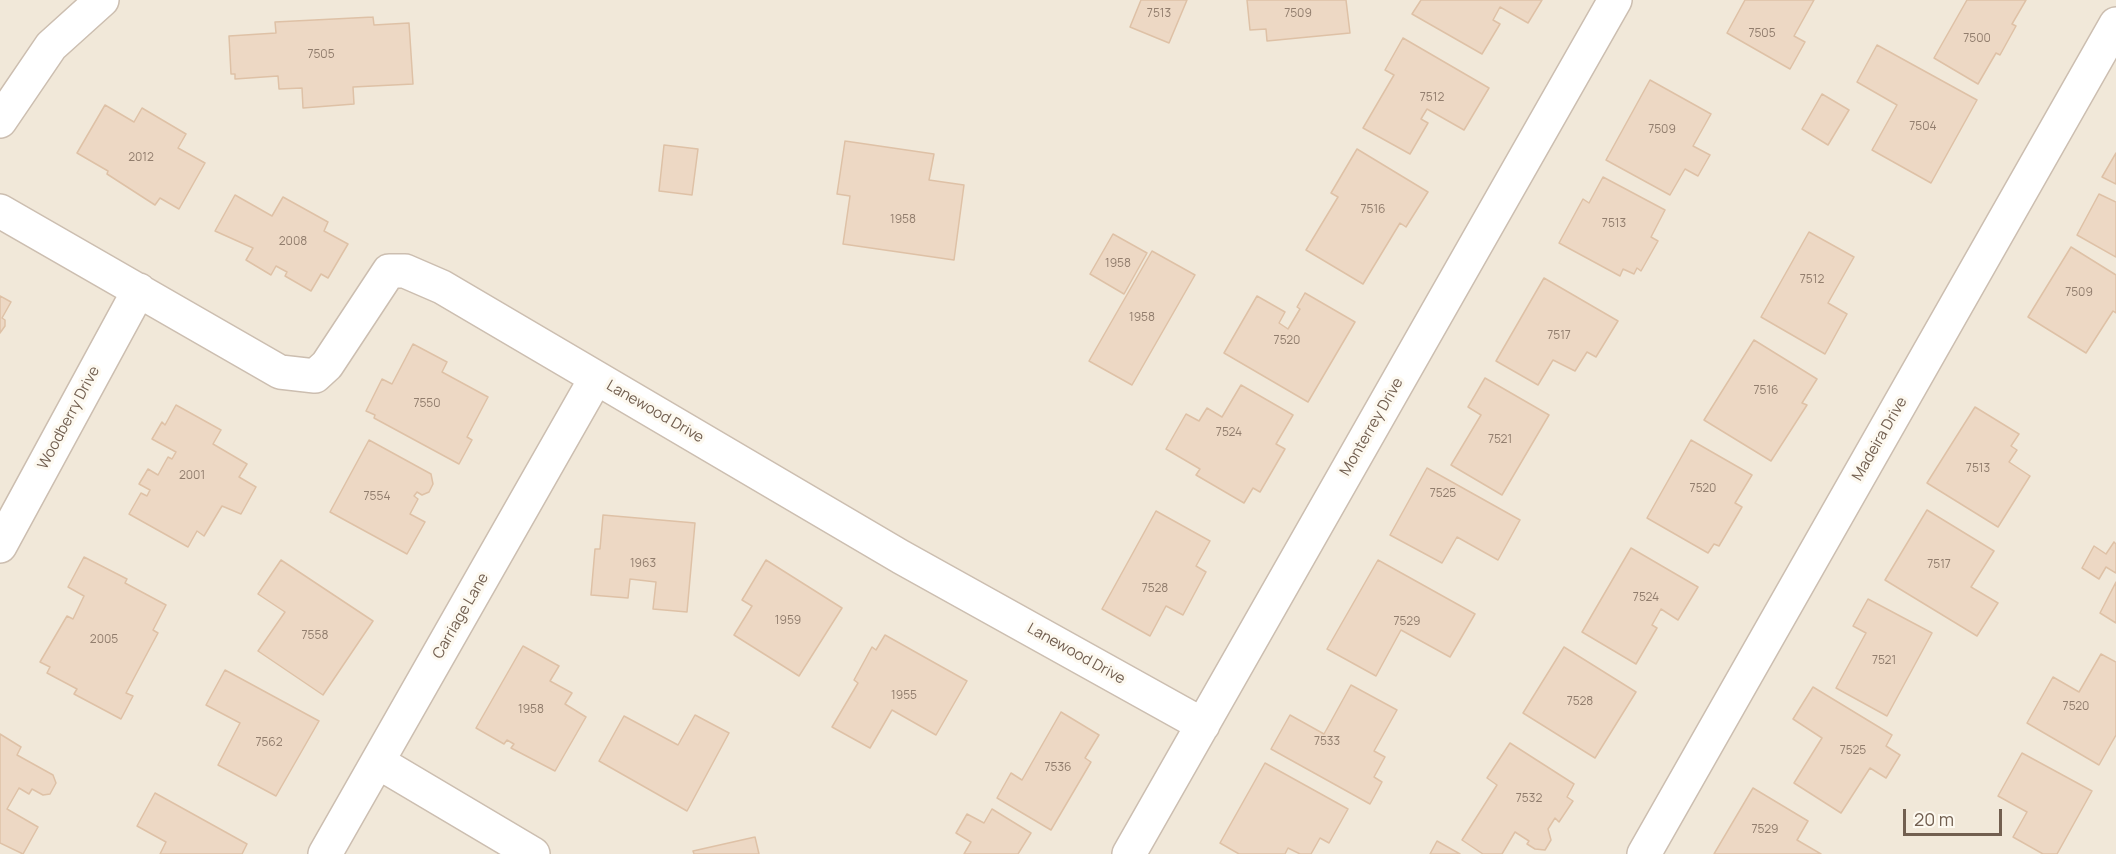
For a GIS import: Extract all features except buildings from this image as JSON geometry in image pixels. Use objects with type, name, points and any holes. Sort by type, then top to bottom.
[{"type":"street","points":[[0,121],[51,46],[102,0]]},
{"type":"street","name":"Monterrey Drive","points":[[1129,854],[1615,0]]},
{"type":"street","name":"Madeira Drive","points":[[1644,854],[2116,24]]},
{"type":"street","points":[[0,211],[139,290]]},
{"type":"street","name":"Lanewood Drive","points":[[139,290],[280,372],[315,376],[327,365],[388,271],[405,271],[442,287],[901,557],[1203,725]]},
{"type":"street","name":"Woodberry Drive","points":[[0,546],[139,290]]},
{"type":"street","name":"Carriage Lane","points":[[326,854],[596,378]]},
{"type":"street","points":[[378,762],[533,854]]},
{"type":"shaded area","points":[[0,0],[2116,0],[2116,854],[0,854]]}]
